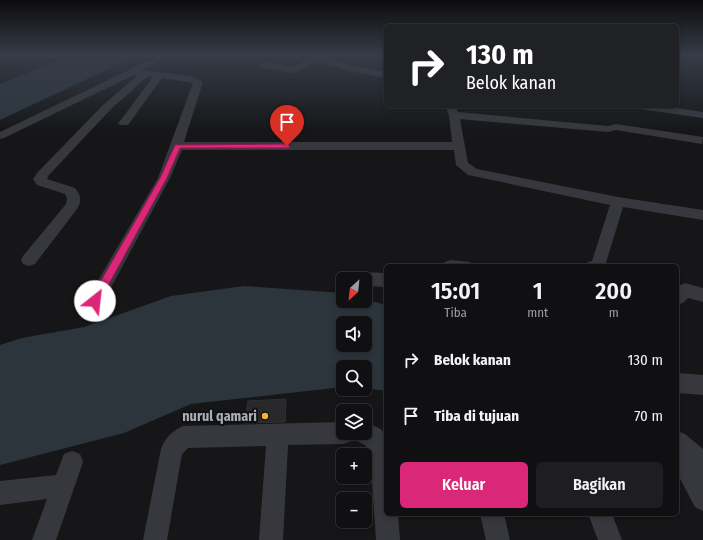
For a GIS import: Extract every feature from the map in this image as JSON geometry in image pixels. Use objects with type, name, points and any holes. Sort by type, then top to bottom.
[{"type":"street","points":[[0,136],[123,80]]},
{"type":"street","points":[[29,260],[72,206],[74,199],[70,191],[42,182],[40,179],[43,172],[133,80]]},
{"type":"street","points":[[124,123],[156,80]]},
{"type":"street","points":[[95,301],[164,178],[177,146],[198,82],[194,80]]},
{"type":"street","points":[[652,108],[703,115]]},
{"type":"street","points":[[703,141],[616,127],[608,129],[452,110],[462,165],[473,172],[618,202],[703,215]]},
{"type":"street","points":[[683,113],[703,141]]},
{"type":"street","points":[[177,146],[459,146]]},
{"type":"street","points":[[598,264],[618,202]]},
{"type":"street","points":[[372,279],[384,280]]},
{"type":"street","points":[[679,296],[684,290],[703,295]]},
{"type":"street","points":[[679,383],[703,385]]},
{"type":"street","points":[[155,540],[172,449],[179,440],[189,437],[336,433]]},
{"type":"street","points":[[271,540],[278,434]]},
{"type":"street","points":[[372,436],[381,449],[384,488]]},
{"type":"street","points":[[679,444],[703,463]]},
{"type":"street","points":[[679,454],[703,499]]},
{"type":"street","points":[[44,540],[72,462]]},
{"type":"street","points":[[0,493],[64,486]]},
{"type":"street","points":[[386,516],[388,540]]},
{"type":"street","points":[[492,516],[498,540]]},
{"type":"street","points":[[601,516],[610,540]]},
{"type":"shaded area","points":[[9,80],[84,80],[0,120],[0,84]]},
{"type":"shaded area","points":[[244,286],[336,293],[336,308],[372,308],[372,301],[384,304],[384,391],[372,389],[372,360],[336,360],[336,388],[191,404],[124,433],[0,465],[0,345],[22,338],[84,327],[171,296]]},
{"type":"building","name":"nurul qamari","points":[[286,399],[285,422],[245,423],[248,401]]},
{"type":"place","name":"nurul qamari","points":[[265,416]]},
{"type":"route","points":[[95,301],[164,178],[177,146],[287,146]]}]
